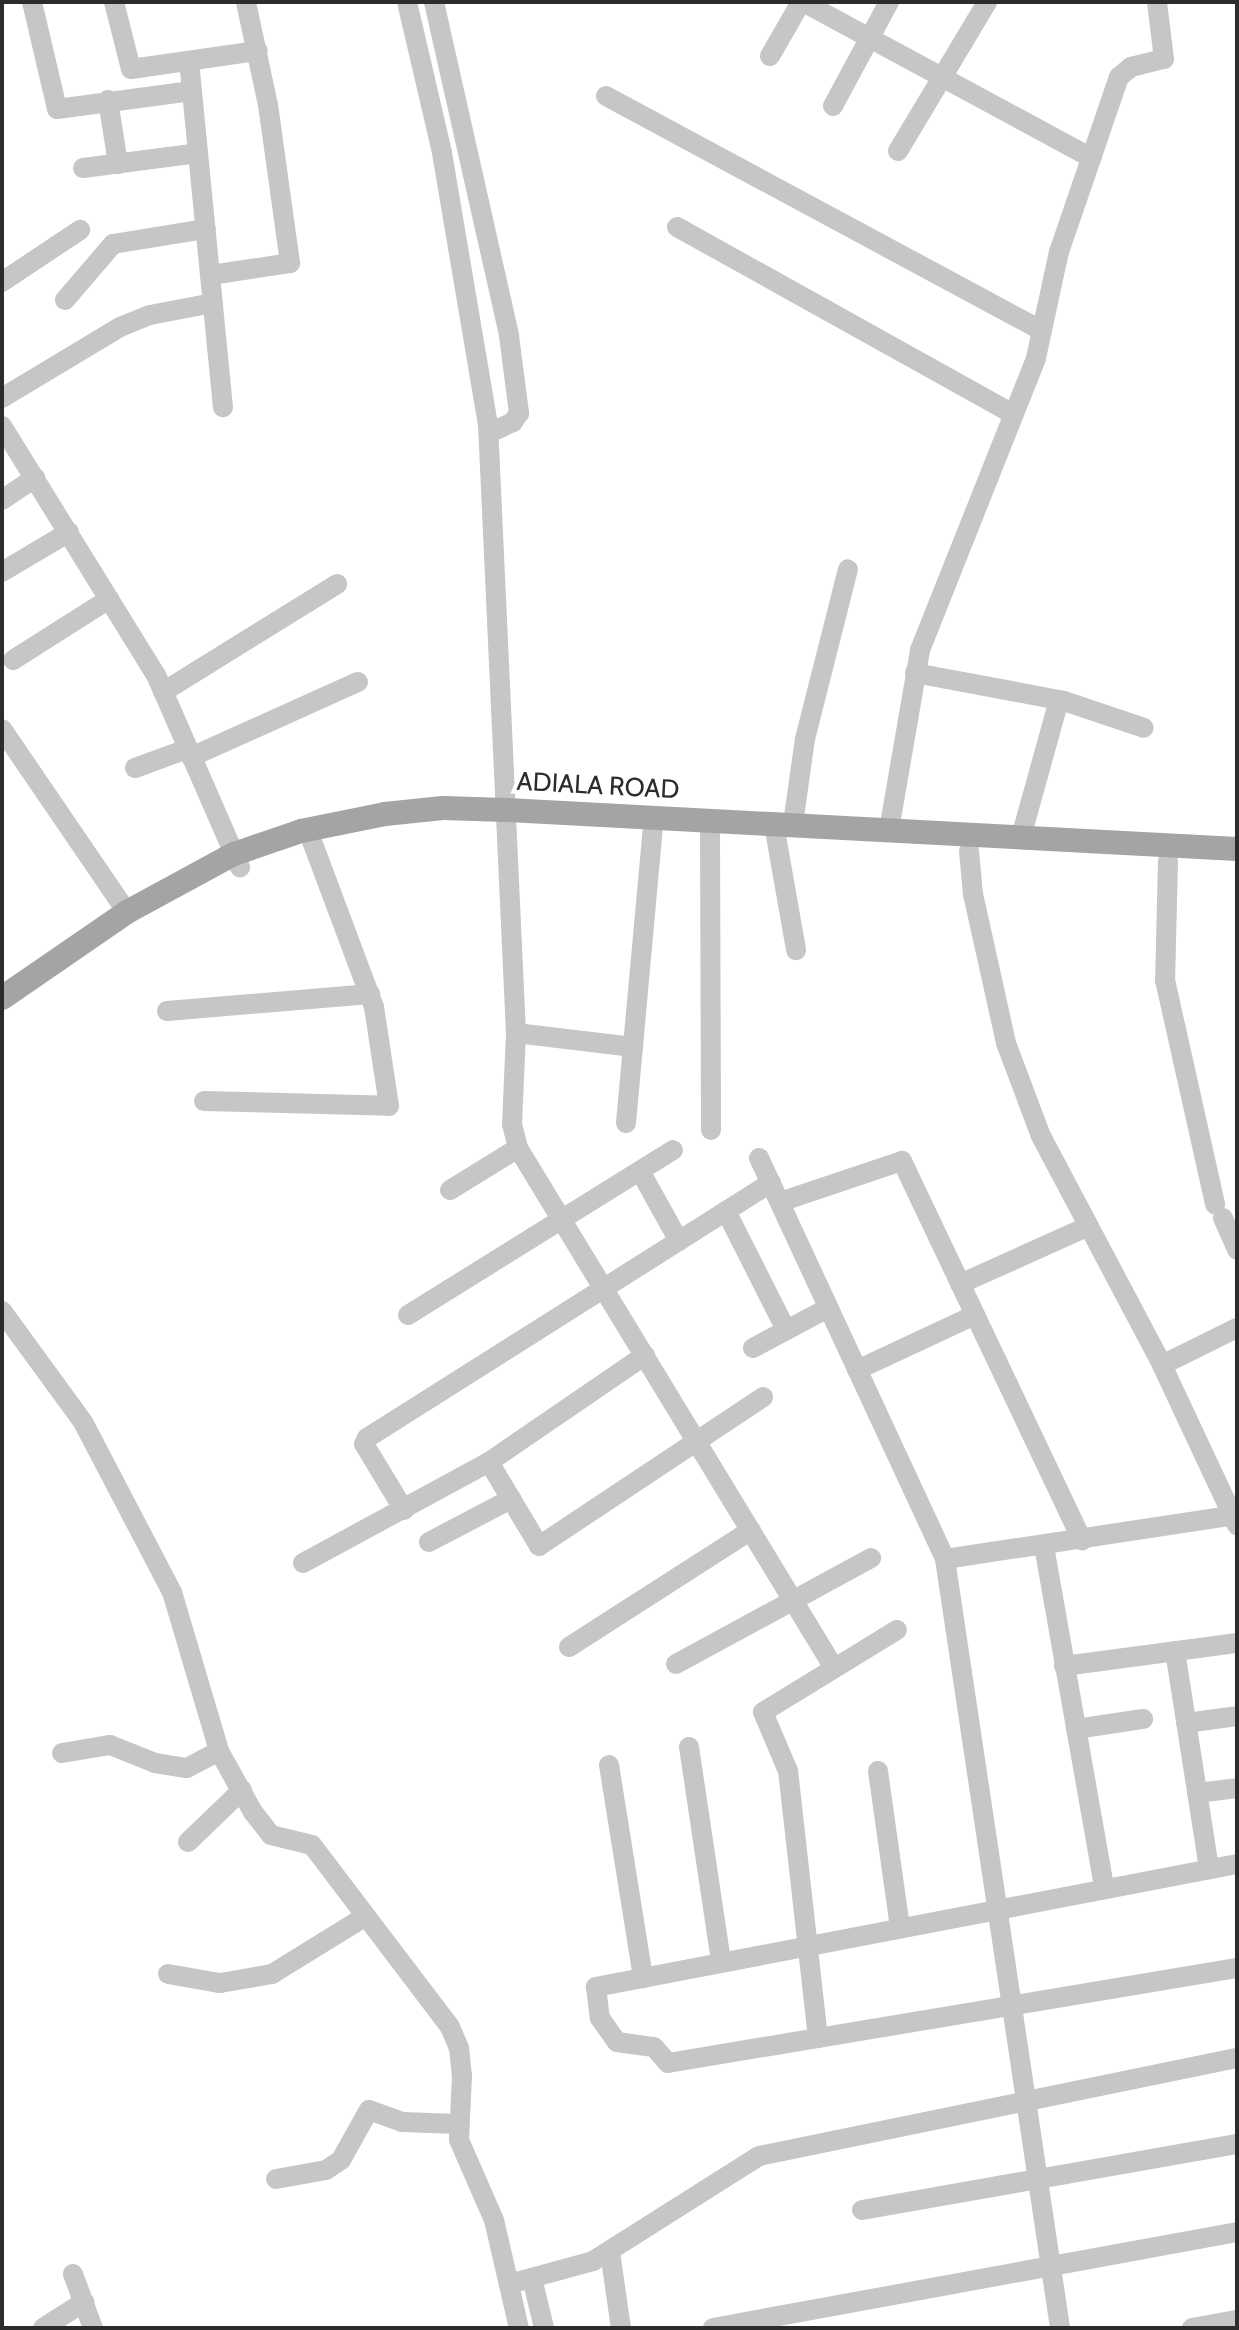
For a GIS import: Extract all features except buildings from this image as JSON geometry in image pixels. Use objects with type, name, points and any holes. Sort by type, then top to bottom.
[{"type":"main road","name":"ADIALA ROAD","points":[[2,998],[127,912],[237,860],[351,819],[443,808],[710,832],[889,830],[1237,849]]},
{"type":"main road","name":"ADIALA ROAD","points":[[2,1011],[134,923],[237,860],[312,841],[444,820],[506,816],[785,830],[969,851],[1237,864]]},
{"type":"street","points":[[32,2],[57,109],[192,91]]},
{"type":"street","points":[[114,2],[131,69],[258,51]]},
{"type":"street","points":[[211,275],[290,263],[258,51],[246,2]]},
{"type":"street","points":[[407,2],[442,153],[489,433],[516,1033],[512,1124],[518,1148],[834,1668]]},
{"type":"street","points":[[434,2],[511,352],[519,413],[513,422],[489,433]]},
{"type":"street","points":[[770,56],[802,2],[1091,158]]},
{"type":"street","points":[[833,106],[889,2]]},
{"type":"street","points":[[898,151],[987,2]]},
{"type":"street","points":[[889,830],[915,673],[1042,331],[1059,252],[1119,77],[1131,67],[1164,59],[1157,2]]},
{"type":"street","points":[[189,61],[223,407]]},
{"type":"street","points":[[606,96],[1042,331]]},
{"type":"street","points":[[108,100],[118,164]]},
{"type":"street","points":[[83,168],[198,153]]},
{"type":"street","points":[[677,227],[1011,413]]},
{"type":"street","points":[[65,300],[113,244],[206,229]]},
{"type":"street","points":[[2,282],[80,230]]},
{"type":"street","points":[[2,398],[120,327],[150,315],[213,303]]},
{"type":"street","points":[[2,426],[69,532],[163,692],[237,860]]},
{"type":"street","points":[[2,500],[35,478]]},
{"type":"street","points":[[2,572],[69,532]]},
{"type":"street","points":[[796,950],[785,830],[848,569]]},
{"type":"street","points":[[163,692],[337,584]]},
{"type":"street","points":[[13,660],[109,599]]},
{"type":"street","points":[[915,673],[1059,700],[1144,728]]},
{"type":"street","points":[[135,768],[189,753],[358,682]]},
{"type":"street","points":[[1021,837],[1059,700]]},
{"type":"street","points":[[5,738],[127,912]]},
{"type":"street","points":[[626,1123],[653,829]]},
{"type":"street","points":[[710,832],[711,1130]]},
{"type":"street","points":[[204,1101],[389,1106],[370,994],[312,841]]},
{"type":"street","points":[[945,1559],[1236,1518],[1162,1365],[1041,1136],[1006,1043],[973,894],[969,851]]},
{"type":"street","points":[[1168,861],[1165,980],[1219,1211],[1237,1250]]},
{"type":"street","points":[[167,1011],[370,994]]},
{"type":"street","points":[[516,1033],[633,1047]]},
{"type":"street","points":[[450,1190],[518,1148]]},
{"type":"street","points":[[408,1315],[673,1150]]},
{"type":"street","points":[[759,1158],[945,1559],[1060,2328]]},
{"type":"street","points":[[780,1202],[902,1161],[1082,1540]]},
{"type":"street","points":[[640,1171],[679,1241]]},
{"type":"street","points":[[404,1510],[364,1444],[367,1438],[771,1183]]},
{"type":"street","points":[[726,1211],[786,1330]]},
{"type":"street","points":[[960,1284],[1089,1226]]},
{"type":"street","points":[[753,1348],[828,1308]]},
{"type":"street","points":[[2,1311],[83,1422],[172,1592],[219,1751],[242,1790],[271,1835],[312,1845],[450,2027],[459,2048],[459,2140],[494,2220],[519,2328]]},
{"type":"street","points":[[857,1370],[975,1315]]},
{"type":"street","points":[[1162,1365],[1237,1328]]},
{"type":"street","points":[[303,1563],[489,1462],[645,1355]]},
{"type":"street","points":[[489,1462],[539,1546],[763,1397]]},
{"type":"street","points":[[429,1542],[511,1499]]},
{"type":"street","points":[[569,1647],[751,1530]]},
{"type":"street","points":[[1044,1546],[1104,1888]]},
{"type":"street","points":[[676,1664],[871,1558]]},
{"type":"street","points":[[818,2038],[788,1771],[763,1712],[897,1630]]},
{"type":"street","points":[[1064,1666],[1237,1643]]},
{"type":"street","points":[[1175,1651],[1209,1869]]},
{"type":"street","points":[[1186,1723],[1237,1716]]},
{"type":"street","points":[[1076,1729],[1143,1719]]},
{"type":"street","points":[[62,1753],[110,1745],[155,1763],[187,1768],[219,1751]]},
{"type":"street","points":[[689,1747],[721,1962]]},
{"type":"street","points":[[609,1765],[643,1978]]},
{"type":"street","points":[[878,1771],[900,1927]]},
{"type":"street","points":[[1197,1793],[1237,1788]]},
{"type":"street","points":[[188,1842],[242,1790]]},
{"type":"street","points":[[1237,1864],[997,1907],[596,1987],[600,2018],[617,2042],[654,2047],[668,2063],[1237,1968]]},
{"type":"street","points":[[168,1974],[220,1983],[272,1974],[366,1916]]},
{"type":"street","points":[[509,2284],[610,2252],[759,2156],[1237,2058]]},
{"type":"street","points":[[276,2179],[326,2170],[341,2160],[369,2110],[402,2122],[457,2124]]},
{"type":"street","points":[[862,2210],[1237,2144]]},
{"type":"street","points":[[713,2328],[1237,2232]]},
{"type":"street","points":[[610,2252],[621,2328]]},
{"type":"street","points":[[73,2274],[93,2328]]},
{"type":"street","points":[[532,2278],[544,2328]]},
{"type":"street","points":[[43,2328],[84,2302]]},
{"type":"street","points":[[1193,2328],[1237,2320]]}]
